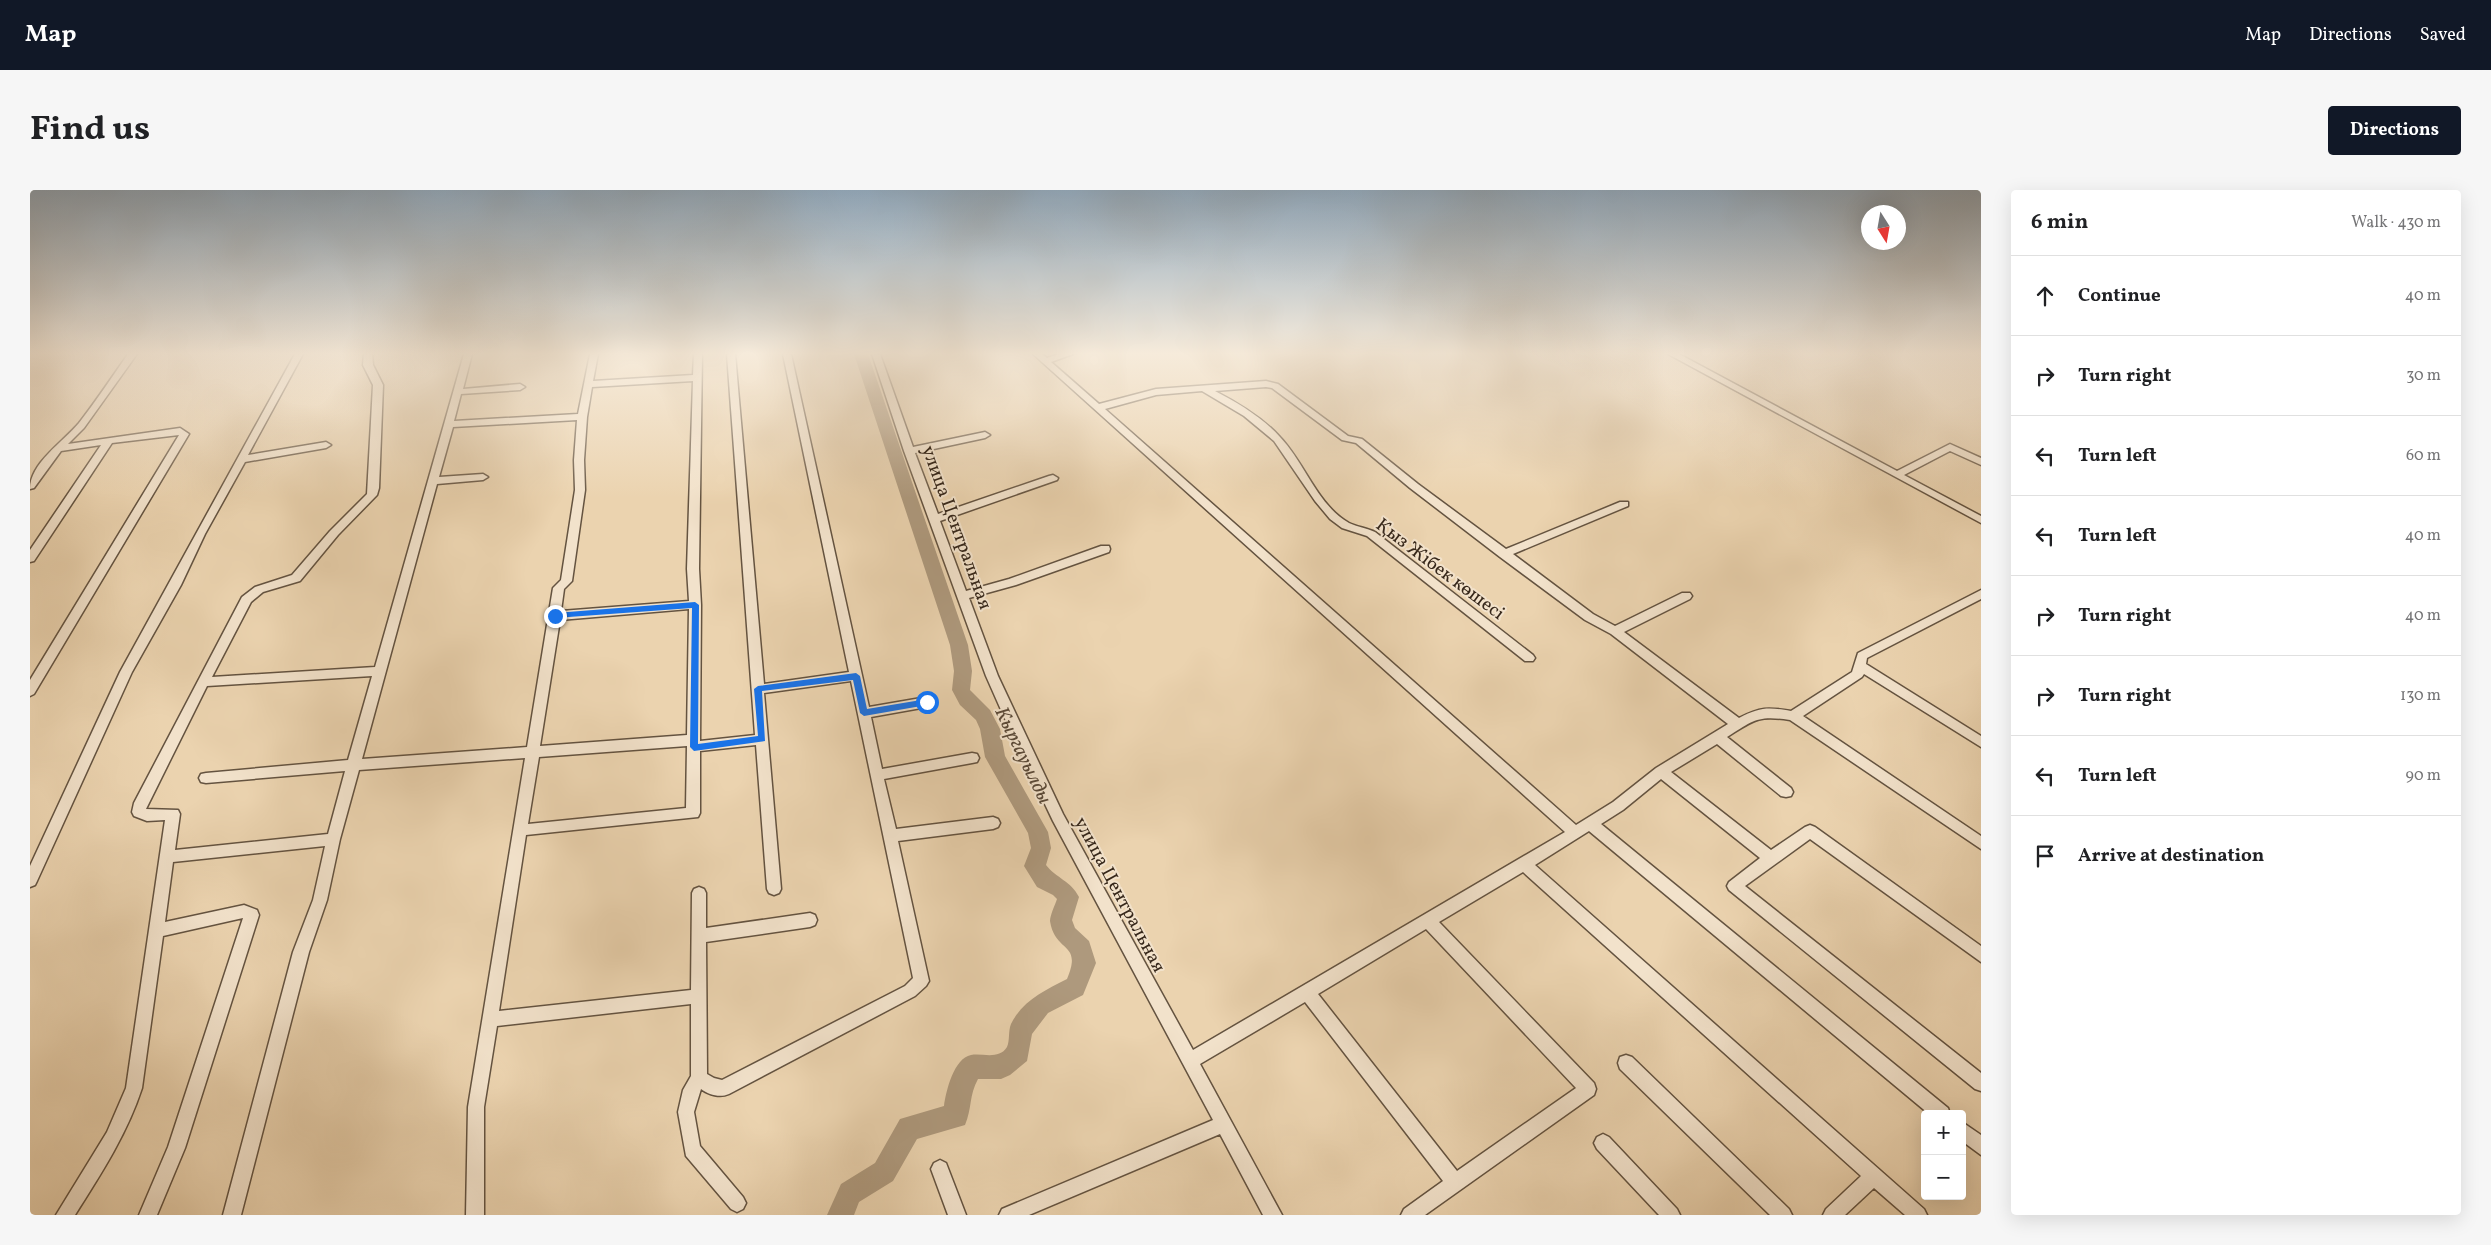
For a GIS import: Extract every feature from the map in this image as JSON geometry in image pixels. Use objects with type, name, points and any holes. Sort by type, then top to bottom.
[{"type":"street","points":[[30,486],[58,448],[81,426],[98,402]]},
{"type":"street","points":[[30,881],[126,672],[273,402]]},
{"type":"street","points":[[65,1215],[113,1138],[128,1107],[134,1088],[173,814],[147,815],[139,812],[141,803],[206,682],[246,600],[259,587],[289,582],[296,578],[334,533],[372,495],[374,488],[377,402]]},
{"type":"street","points":[[232,1215],[301,952],[320,900],[333,839],[454,402]]},
{"type":"street","points":[[475,1215],[476,1106],[522,830],[559,588],[566,581],[580,490],[579,460],[585,402]]},
{"type":"street","points":[[522,830],[693,813],[695,605],[693,569],[697,402]]},
{"type":"street","points":[[735,402],[774,889]]},
{"type":"street","points":[[699,1078],[711,1086],[723,1088],[917,985],[921,981],[797,402]]},
{"type":"street","name":"улица Центральная","points":[[892,402],[999,692],[1058,817],[1273,1215]]},
{"type":"street","points":[[1090,402],[1576,832]]},
{"type":"street","points":[[1097,408],[1118,402]]},
{"type":"street","name":"Қыз Жібек көшесі","points":[[1225,402],[1259,423],[1271,433],[1284,447],[1323,504],[1345,526],[1371,534],[1529,658]]},
{"type":"street","points":[[1296,402],[1345,438],[1359,440],[1414,486],[1504,554],[1589,617],[1615,631],[1738,724]]},
{"type":"street","points":[[1761,402],[1981,520]]},
{"type":"street","points":[[447,424],[582,417]]},
{"type":"street","points":[[30,691],[184,434],[180,431],[58,448]]},
{"type":"street","points":[[909,451],[985,435]]},
{"type":"street","points":[[30,558],[109,441]]},
{"type":"street","points":[[243,459],[326,446]]},
{"type":"street","points":[[1896,474],[1950,448],[1981,462]]},
{"type":"street","points":[[432,481],[482,478]]},
{"type":"street","points":[[934,519],[1053,478]]},
{"type":"street","points":[[1504,554],[1624,504]]},
{"type":"street","points":[[964,595],[1012,582],[1105,549]]},
{"type":"street","points":[[1793,716],[1858,674],[1862,656],[1981,594]]},
{"type":"street","points":[[1615,631],[1686,596]]},
{"type":"street","points":[[555,616],[695,605]]},
{"type":"street","points":[[1861,666],[1981,742]]},
{"type":"street","points":[[206,682],[381,671]]},
{"type":"street","points":[[758,689],[856,676]]},
{"type":"street","points":[[864,713],[927,702]]},
{"type":"street","points":[[1190,1062],[1590,824],[1618,806],[1661,772],[1757,714],[1768,712],[1793,716],[1981,843]]},
{"type":"street","points":[[1717,737],[1786,792]]},
{"type":"street","points":[[206,778],[534,751],[762,739]]},
{"type":"street","points":[[877,775],[972,758]]},
{"type":"street","points":[[1661,772],[1771,858]]},
{"type":"street","points":[[890,836],[993,824]]},
{"type":"street","points":[[1590,824],[1937,1110]]},
{"type":"street","points":[[1981,955],[1810,831],[1734,886],[1981,1083]]},
{"type":"street","points":[[167,857],[333,839]]},
{"type":"street","points":[[1524,864],[1918,1215]]},
{"type":"street","points":[[699,893],[699,1078],[691,1090],[686,1112],[692,1150],[737,1203]]},
{"type":"street","points":[[148,1215],[176,1148],[252,915],[244,911],[156,931]]},
{"type":"street","points":[[699,936],[810,920]]},
{"type":"street","points":[[1410,1215],[1588,1089],[1428,921]]},
{"type":"street","points":[[1308,992],[1456,1183]]},
{"type":"street","points":[[491,1019],[700,996]]},
{"type":"street","points":[[1626,1063],[1783,1215]]},
{"type":"street","points":[[1008,1215],[1224,1124]]},
{"type":"street","points":[[1966,1133],[1981,1146]]},
{"type":"street","points":[[1603,1143],[1672,1215]]},
{"type":"street","points":[[940,1170],[957,1215]]},
{"type":"street","points":[[1832,1215],[1874,1176]]},
{"type":"waterway","name":"Кыргауылды","points":[[840,1215],[850,1193],[884,1172],[909,1128],[956,1116],[958,1090],[971,1067],[1001,1067],[1018,1053],[1021,1030],[1040,1005],[1075,987],[1085,963],[1081,948],[1066,934],[1061,920],[1068,897],[1061,888],[1045,880],[1035,866],[1041,848],[1038,832],[995,757],[990,729],[983,715],[967,700],[961,690],[963,671],[959,645],[877,402]]},
{"type":"route","points":[[555,616],[695,605],[694,747],[762,739],[758,689],[856,676],[864,713],[927,702]]}]
